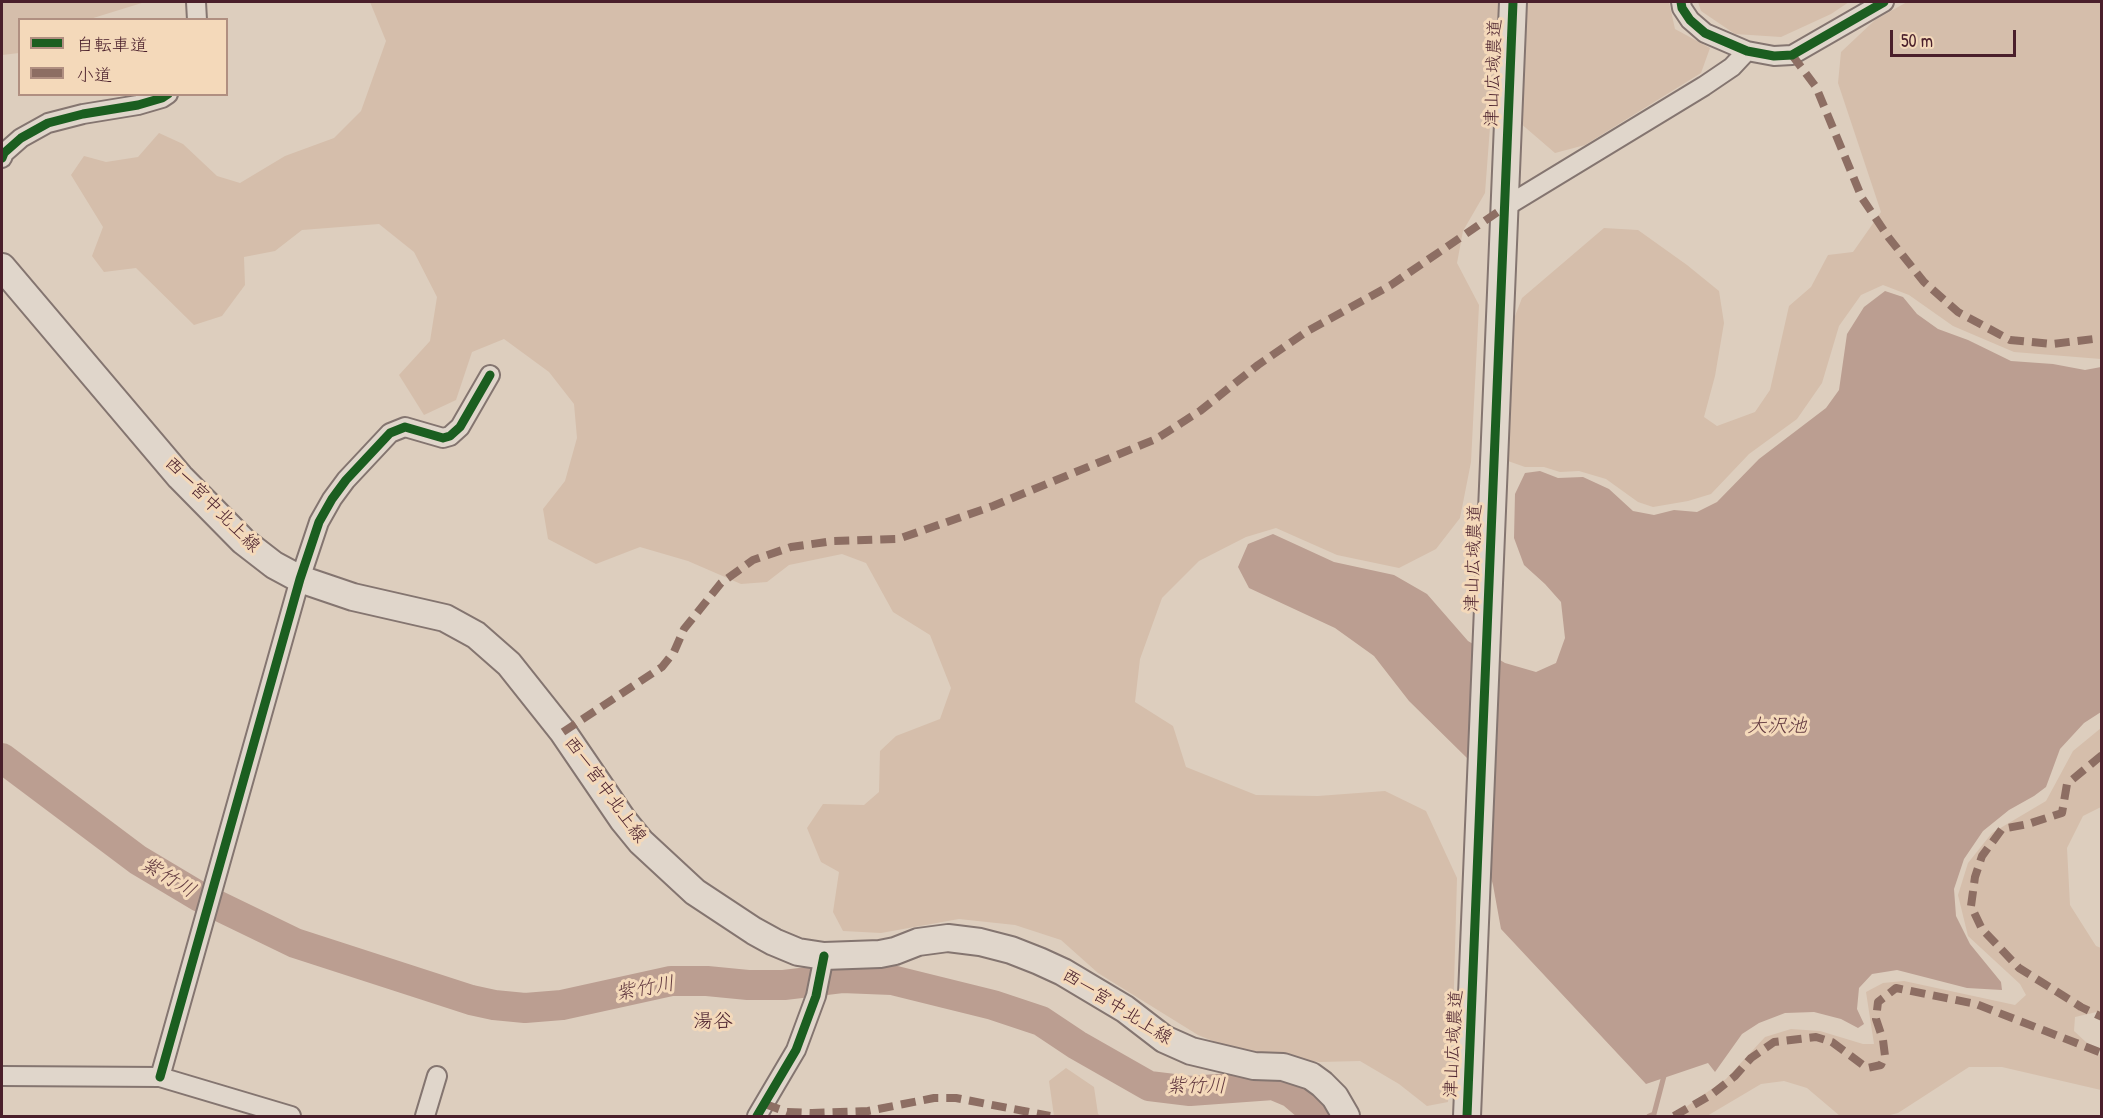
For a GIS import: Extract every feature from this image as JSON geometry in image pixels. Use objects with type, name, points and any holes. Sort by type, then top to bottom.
[{"type":"main road","name":"津山広域農道","points":[[1467,1116],[1514,2]]},
{"type":"main road","name":"西一宮中北上線","points":[[2,267],[180,477],[243,541],[274,565],[300,579],[353,597],[445,618],[476,635],[508,664],[564,732],[623,820],[641,842],[695,892],[774,942],[823,965],[895,951],[918,942],[948,938],[980,942],[1011,950],[1063,972],[1125,1009],[1164,1039],[1191,1051],[1254,1066],[1283,1067],[1311,1076],[1335,1097],[1346,1116]]},
{"type":"street","points":[[196,2],[197,18]]},
{"type":"street","points":[[1681,2],[1690,20],[1705,33],[1747,51],[1774,56],[1792,55],[1884,2]]},
{"type":"street","points":[[1505,207],[1704,86],[1732,67],[1747,51]]},
{"type":"street","points":[[2,158],[4,153],[21,138],[48,123],[83,114],[138,105],[165,96]]},
{"type":"street","points":[[160,1077],[300,579],[319,522],[332,499],[353,472],[390,433],[405,426],[443,438],[450,436],[460,427],[490,375]]},
{"type":"street","points":[[757,1116],[796,1050],[816,996],[823,965]]},
{"type":"street","points":[[2,1076],[160,1077],[291,1116]]},
{"type":"street","points":[[425,1116],[437,1076]]},
{"type":"shaded area","points":[[2,2],[145,2],[93,18],[18,18],[18,53],[2,55]]},
{"type":"shaded area","points":[[370,2],[1669,2],[1675,29],[1710,48],[1701,73],[1585,145],[1555,153],[1519,122],[1490,127],[1485,193],[1463,231],[1457,263],[1479,305],[1471,462],[1460,518],[1436,549],[1399,568],[1337,555],[1276,528],[1246,537],[1199,561],[1162,598],[1140,659],[1135,702],[1173,726],[1186,767],[1256,795],[1318,796],[1385,791],[1426,811],[1457,878],[1448,1102],[1427,1106],[1399,1084],[1360,1061],[1319,1062],[1238,1051],[1198,1035],[1098,973],[1061,940],[1015,925],[959,919],[881,933],[843,931],[833,912],[839,872],[821,862],[807,828],[823,804],[864,805],[879,792],[880,751],[896,736],[940,719],[951,688],[930,635],[893,612],[866,563],[842,554],[789,565],[767,582],[741,584],[688,561],[640,547],[596,564],[548,539],[543,509],[565,481],[577,438],[574,404],[549,372],[504,339],[472,352],[456,400],[424,415],[399,375],[430,341],[437,297],[414,252],[379,224],[302,230],[275,251],[244,257],[245,285],[222,316],[194,325],[136,268],[104,272],[92,256],[103,227],[71,175],[84,156],[106,162],[138,157],[159,133],[183,144],[217,176],[240,183],[285,156],[334,138],[361,111],[386,41]]},
{"type":"shaded area","points":[[1698,2],[1849,2],[1831,14],[1781,37],[1735,34],[1701,11]]},
{"type":"shaded area","points":[[1907,2],[2101,2],[2101,359],[2014,352],[1953,326],[1909,295],[1883,285],[1861,295],[1839,326],[1822,383],[1797,419],[1749,454],[1711,494],[1688,501],[1653,507],[1638,502],[1606,479],[1579,471],[1560,472],[1544,467],[1525,467],[1508,461],[1512,324],[1522,298],[1604,228],[1638,230],[1719,291],[1724,323],[1715,376],[1704,417],[1717,426],[1755,412],[1770,390],[1789,306],[1811,287],[1828,255],[1853,252],[1881,212],[1838,83],[1841,52],[1875,20]]},
{"type":"shaded area","points":[[2101,728],[2101,807],[2083,816],[2067,848],[2070,905],[2096,946],[2101,948],[2101,1011],[2075,1017],[2074,1031],[2101,1056],[2101,1090],[2002,1067],[1969,1067],[1898,1113],[1886,1116],[1840,1116],[1807,1088],[1784,1081],[1761,1084],[1707,1116],[1673,1116],[1726,1079],[1765,1037],[1791,1029],[1820,1031],[1863,1044],[1874,1044],[1866,992],[1883,983],[1904,981],[2015,1005],[2026,995],[2020,984],[1968,936],[1958,895],[1968,863],[1992,833],[2046,801],[2073,751]]},
{"type":"shaded area","points":[[1066,1068],[1094,1087],[1098,1114],[1101,1116],[1054,1116],[1049,1081]]},
{"type":"water","name":"大沢池","points":[[1885,291],[1903,297],[1917,314],[1938,329],[1968,340],[2011,361],[2053,364],[2085,370],[2101,367],[2101,712],[2084,723],[2060,749],[2046,787],[2009,810],[1983,831],[1964,859],[1954,889],[1956,916],[1970,944],[2001,982],[2002,990],[1967,988],[1897,970],[1872,974],[1859,988],[1857,1009],[1864,1024],[1858,1028],[1841,1019],[1814,1012],[1785,1013],[1759,1023],[1742,1034],[1715,1072],[1708,1063],[1646,1084],[1501,929],[1487,863],[1489,783],[1409,701],[1374,656],[1335,628],[1249,588],[1238,567],[1248,544],[1273,534],[1334,562],[1394,575],[1427,594],[1468,641],[1505,663],[1536,672],[1556,663],[1565,638],[1561,602],[1524,565],[1514,538],[1515,494],[1525,473],[1540,471],[1558,478],[1583,477],[1609,489],[1633,511],[1654,515],[1674,510],[1697,512],[1717,502],[1759,459],[1826,408],[1839,390],[1847,334],[1864,307]]},
{"type":"waterway","name":"紫竹川","points":[[2,758],[138,860],[200,897],[295,943],[471,1000],[525,1008],[562,1005],[671,981],[784,985],[842,978],[892,980],[993,1005],[1041,1021],[1077,1045],[1149,1086],[1190,1091],[1273,1085],[1292,1093],[1319,1116]]},
{"type":"waterway","points":[[1649,1116],[1654,1114],[1665,1072]]},
{"type":"marked path","points":[[1792,55],[1816,87],[1862,198],[1889,238],[1924,282],[1958,312],[2010,340],[2052,344],[2102,338]]},
{"type":"marked path","points":[[563,732],[662,667],[674,652],[684,629],[721,583],[753,560],[791,547],[834,541],[898,539],[993,506],[1156,439],[1200,411],[1258,365],[1306,332],[1391,285],[1505,207]]},
{"type":"marked path","points":[[2102,755],[2067,784],[2062,813],[2028,824],[2002,829],[1982,856],[1975,877],[1971,906],[1982,929],[2019,968],[2081,1007],[2102,1017]]},
{"type":"marked path","points":[[1674,1116],[1711,1095],[1735,1076],[1751,1058],[1774,1042],[1816,1037],[1832,1042],[1867,1068],[1881,1065],[1885,1056],[1883,1040],[1876,1019],[1878,1002],[1896,988],[1976,1004],[2102,1053]]},
{"type":"marked path","points":[[765,1104],[787,1112],[812,1113],[868,1111],[934,1098],[956,1098],[1050,1116]]},
{"type":"cycle path","points":[[1467,1116],[1513,2]]},
{"type":"cycle path","points":[[1681,2],[1690,20],[1705,33],[1747,51],[1774,56],[1792,55],[1884,2]]},
{"type":"cycle path","points":[[2,158],[4,153],[21,138],[48,123],[83,114],[138,105],[165,96]]},
{"type":"cycle path","points":[[160,1077],[300,579],[319,522],[346,480],[390,433],[405,427],[443,438],[450,436],[460,427],[490,375]]},
{"type":"cycle path","points":[[757,1116],[796,1050],[816,996],[824,956]]},
{"type":"district","name":"湯谷","points":[[713,1022]]}]
